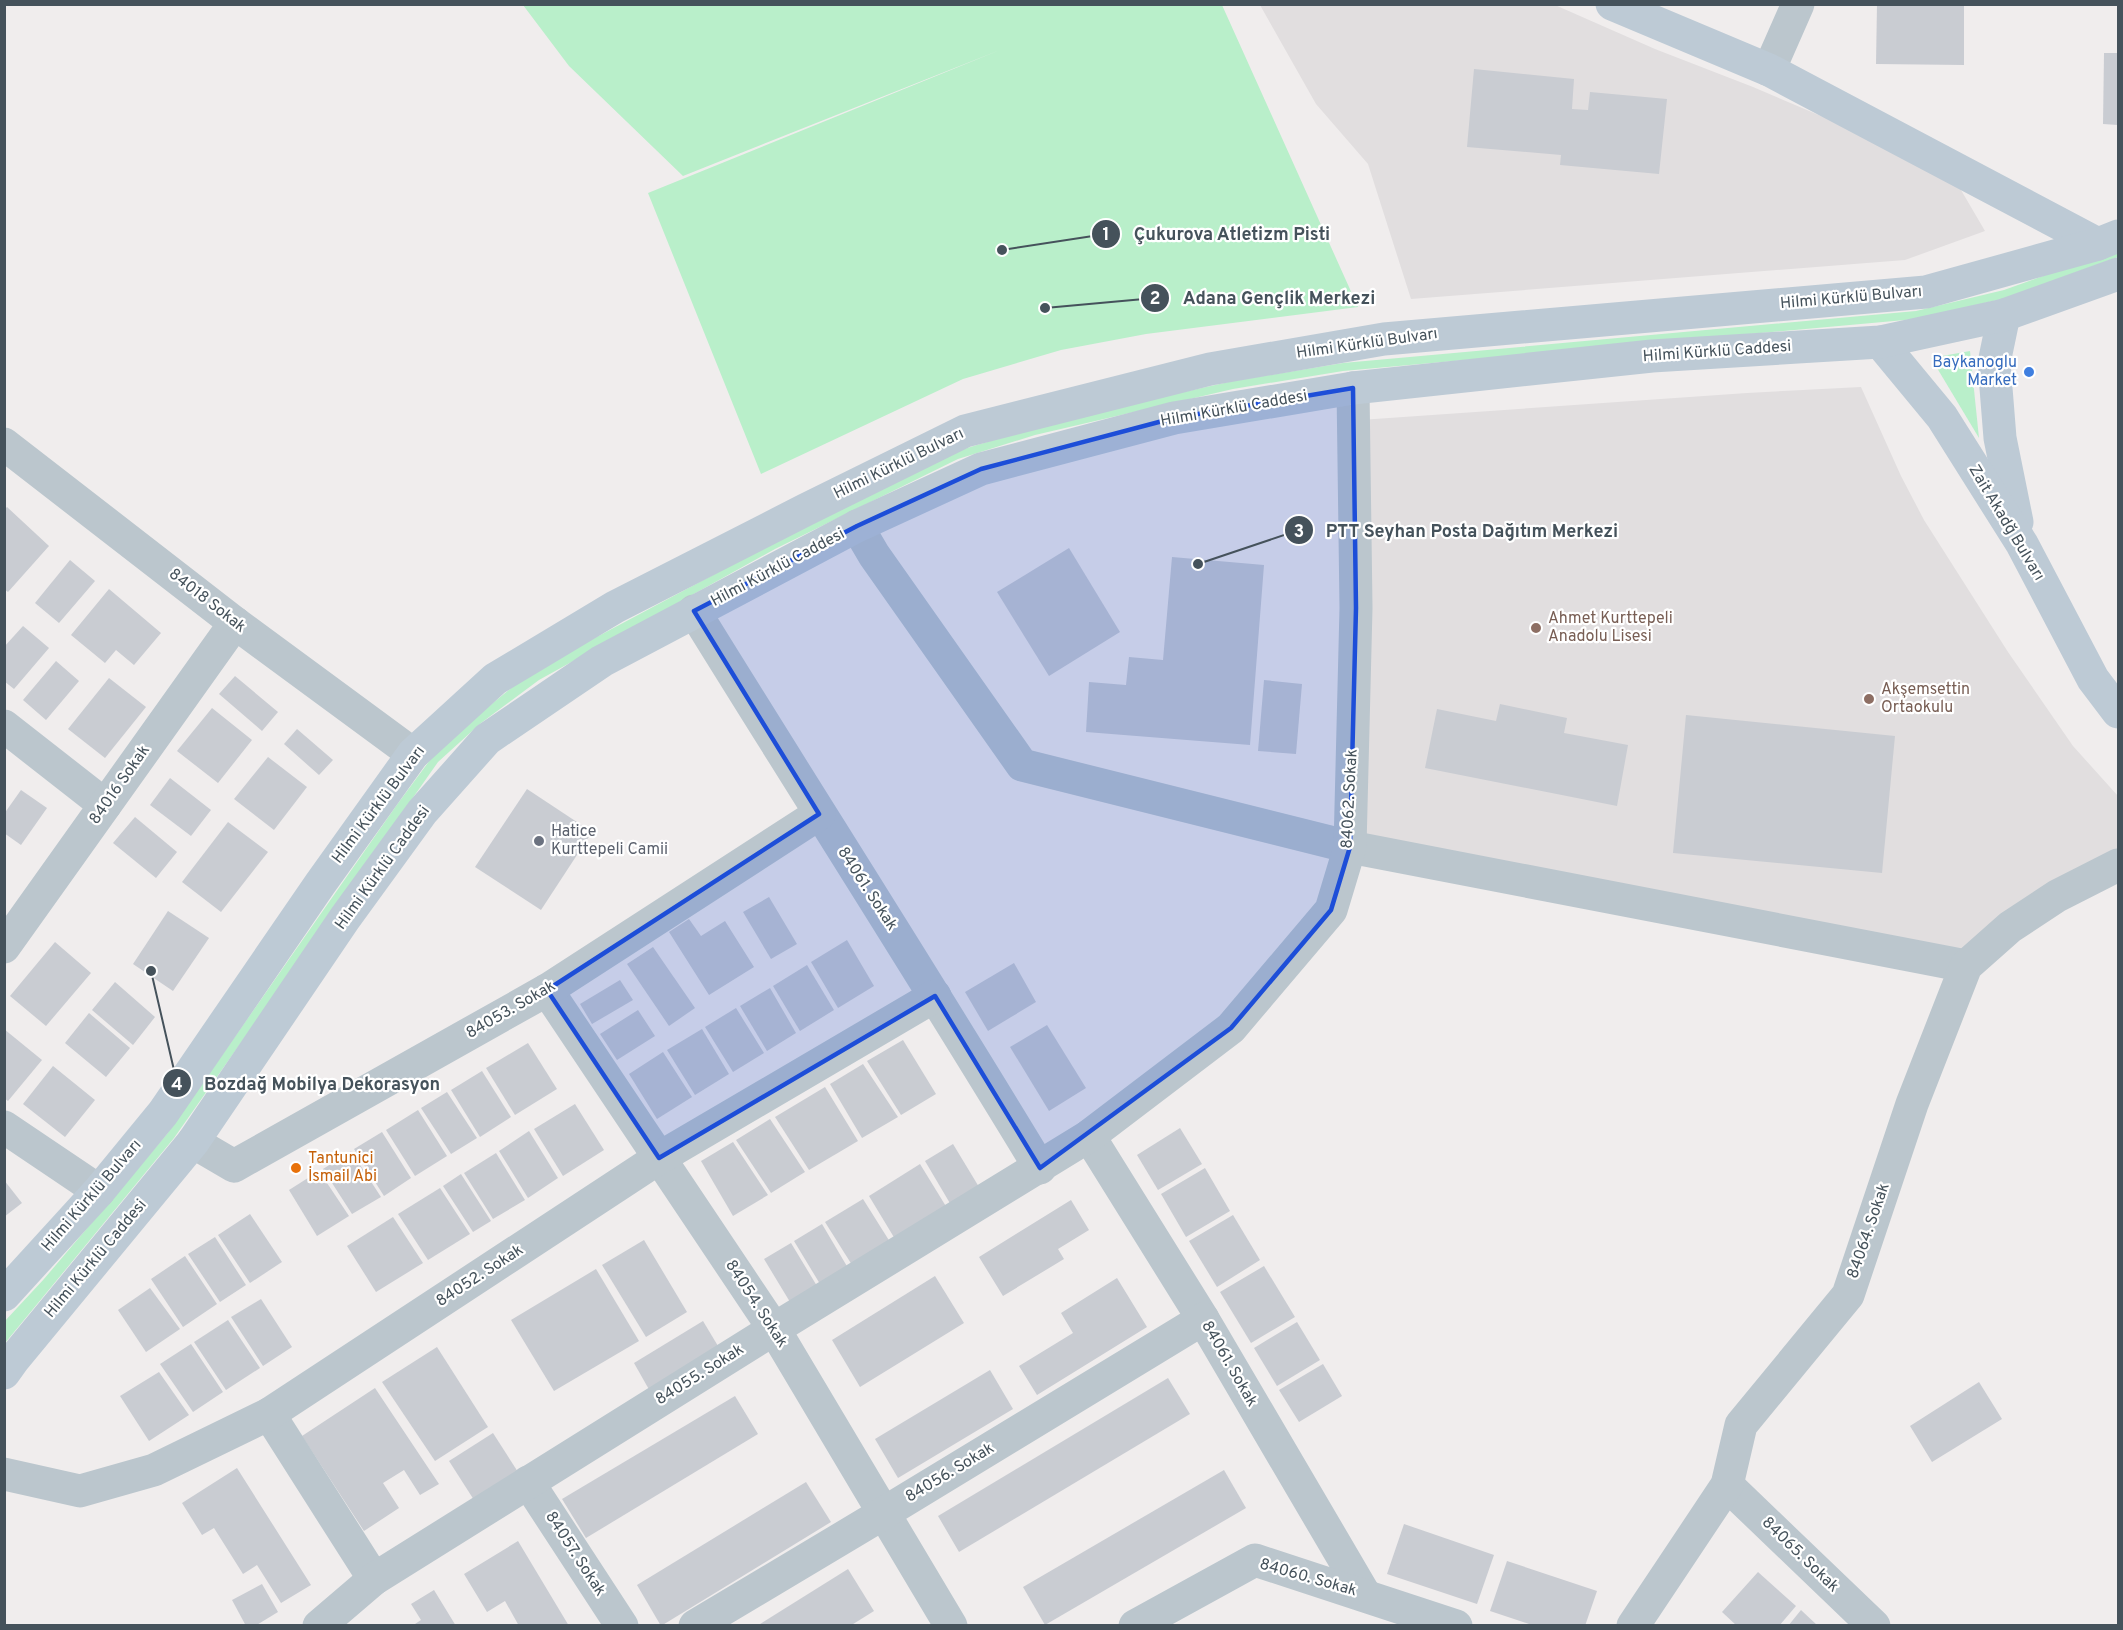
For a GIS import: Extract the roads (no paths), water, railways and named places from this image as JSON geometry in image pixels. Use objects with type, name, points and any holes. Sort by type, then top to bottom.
[{"type":"main road","points":[[1612,4],[1770,70],[2108,240]]},
{"type":"main road","name":"Hilmi Kürklü Bulvarı","points":[[4,1295],[99,1191],[163,1113],[320,884],[413,754],[495,679],[615,607],[965,431],[1210,369],[1384,339],[1926,291],[2108,240]]},
{"type":"main road","points":[[1880,342],[2004,315],[2118,274]]},
{"type":"main road","points":[[2004,315],[1994,363],[2000,438],[2022,544]]},
{"type":"main road","name":"Hilmi Kürklü Caddesi","points":[[4,1372],[193,1142],[345,918],[415,822],[488,739],[602,661],[857,526],[981,469],[1174,418],[1353,388],[1652,356],[1880,342]]},
{"type":"main road","name":"Zait Akadğ Bulvarı","points":[[1880,342],[1942,417],[2022,544],[2093,680],[2118,712]]},
{"type":"street","points":[[1770,70],[1798,4]]},
{"type":"street","name":"84062. Sokak","points":[[1089,1136],[1231,1028],[1331,910],[1350,847],[1356,608],[1353,388]]},
{"type":"street","name":"84018 Sokak","points":[[4,444],[235,623],[413,754]]},
{"type":"street","points":[[857,526],[874,555],[1022,765],[1350,847],[1966,966]]},
{"type":"street","name":"84061. Sokak","points":[[694,611],[1040,1168]]},
{"type":"street","name":"84016 Sokak","points":[[4,947],[235,623]]},
{"type":"street","points":[[4,726],[105,805]]},
{"type":"street","name":"84053. Sokak","points":[[193,1142],[234,1166],[548,990],[819,814]]},
{"type":"street","name":"84064. Sokak","points":[[1633,1626],[1727,1485],[1741,1425],[1848,1295],[1912,1104],[1966,966],[2010,927],[2057,896],[2118,866]]},
{"type":"street","name":"84054. Sokak","points":[[548,990],[774,1329],[951,1626]]},
{"type":"street","name":"84052. Sokak","points":[[4,1474],[80,1491],[154,1470],[268,1414],[659,1158],[935,996]]},
{"type":"street","points":[[4,1127],[99,1191]]},
{"type":"street","name":"84061. Sokak","points":[[1089,1136],[1203,1319],[1365,1595]]},
{"type":"street","name":"84055. Sokak","points":[[319,1626],[374,1579],[774,1329],[1089,1136]]},
{"type":"street","name":"84056. Sokak","points":[[695,1626],[1203,1319]]},
{"type":"street","points":[[268,1414],[374,1579]]},
{"type":"street","name":"84057. Sokak","points":[[528,1482],[622,1626]]},
{"type":"street","name":"84065. Sokak","points":[[1727,1485],[1874,1626]]},
{"type":"street","name":"84060. Sokak","points":[[1135,1626],[1255,1560],[1456,1626]]},
{"type":"place","name":"Çukurova Atletizm Pisti","points":[[1002,250]]},
{"type":"place","name":"Adana Gençlik Merkezi","points":[[1045,308]]},
{"type":"place","name":"Baykanoglu Market","points":[[2029,372]]},
{"type":"place","name":"PTT Seyhan Posta Dağıtım Merkezi","points":[[1198,564]]},
{"type":"place","name":"Ahmet Kurttepeli Anadolu Lisesi","points":[[1536,628]]},
{"type":"place","name":"Akşemsettin Ortaokulu","points":[[1869,699]]},
{"type":"place","name":"Hatice Kurttepeli Camii","points":[[539,841]]},
{"type":"place","name":"Bozdağ Mobilya Dekorasyon","points":[[151,971]]},
{"type":"place","name":"Tantunici İsmail Abi","points":[[296,1168]]}]
